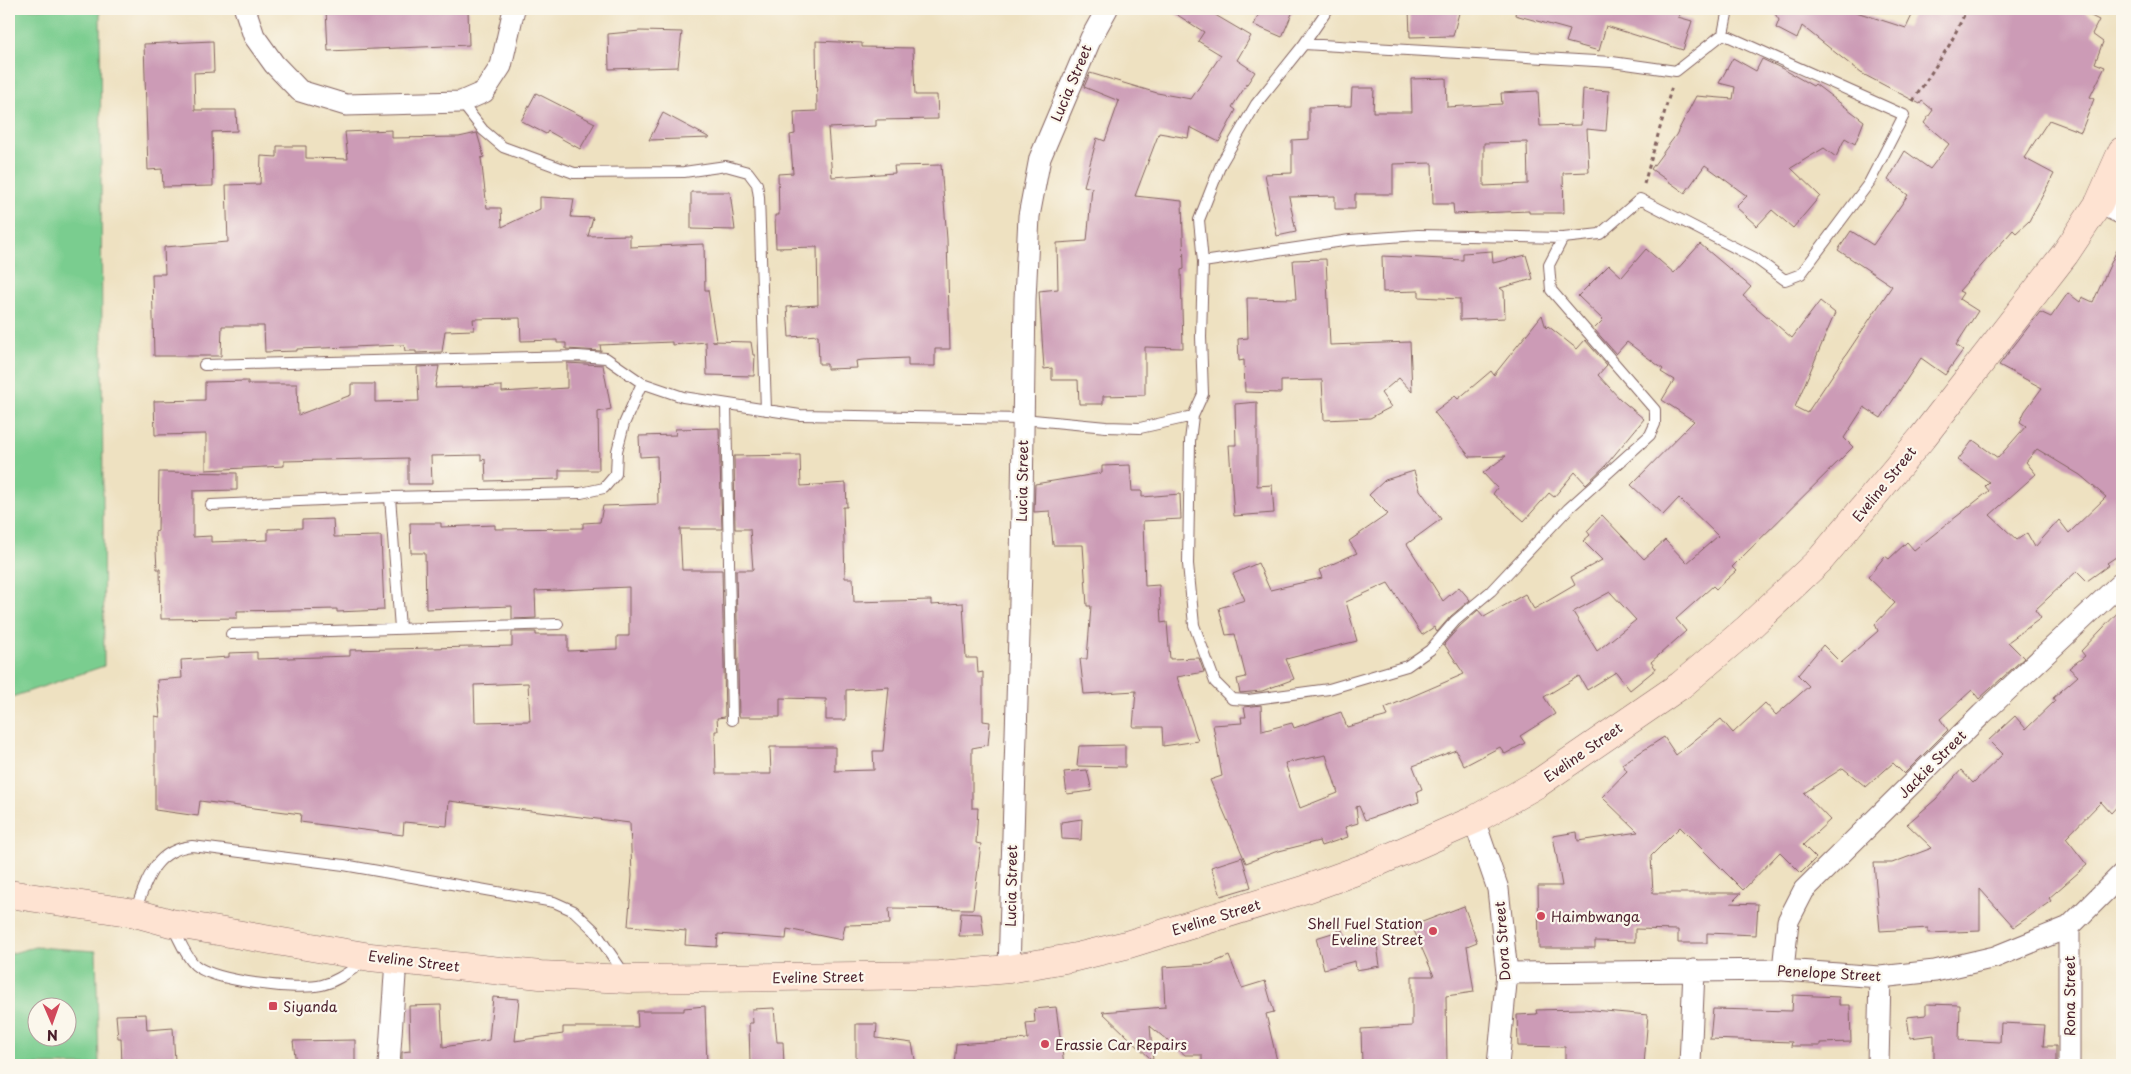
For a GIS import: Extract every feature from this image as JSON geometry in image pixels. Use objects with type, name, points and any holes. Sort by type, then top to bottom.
[{"type":"street","points":[[245,9],[254,36],[274,64],[300,91],[346,105],[461,102],[484,92],[501,66],[514,9]]},
{"type":"street","name":"Lucia Street","points":[[1009,969],[1025,299],[1029,216],[1040,158],[1091,38],[1107,9]]},
{"type":"street","name":"Eveline Street","points":[[10,895],[135,913],[171,923],[383,958],[540,975],[628,979],[939,975],[1009,969],[1076,957],[1126,945],[1306,889],[1367,867],[1474,820],[1537,784],[1681,684],[1748,628],[1820,560],[1922,438],[2064,254],[2111,208],[2122,151]]},
{"type":"street","name":"Jackie Street","points":[[1783,970],[1788,921],[1804,890],[1982,714],[2122,582]]},
{"type":"street","name":"Dora Street","points":[[1474,820],[1498,889],[1507,973],[1498,1065]]},
{"type":"street","name":"Penelope Street","points":[[1507,973],[1783,970],[1880,977],[1935,971],[1995,957],[2069,927],[2122,874]]},
{"type":"street","name":"Rona Street","points":[[2069,927],[2069,1065]]},
{"type":"street","points":[[383,958],[389,1065]]},
{"type":"street","points":[[1690,1065],[1694,970]]},
{"type":"street","points":[[1878,1065],[1880,977]]},
{"type":"lane","points":[[1328,9],[1304,44],[1256,104],[1221,164],[1199,220],[1203,262],[1203,394],[1193,416],[1190,441],[1188,564],[1194,625],[1215,682],[1232,699],[1248,700],[1329,689],[1407,666],[1430,650],[1455,621],[1491,591],[1568,509],[1650,434],[1655,424],[1655,410],[1551,290],[1549,265],[1563,238]]},
{"type":"lane","points":[[1304,44],[1612,62],[1676,71],[1722,34],[1728,9]]},
{"type":"lane","points":[[1203,262],[1350,240],[1418,235],[1563,238],[1600,234],[1640,199],[1755,258],[1786,280],[1801,274],[1869,183],[1904,115],[1722,34]]},
{"type":"lane","points":[[461,102],[483,130],[503,147],[574,173],[684,172],[726,166],[748,172],[757,184],[759,197],[766,410]]},
{"type":"lane","points":[[204,365],[578,356],[606,358],[642,383],[683,397],[800,415],[1023,419],[1106,427],[1140,428],[1193,416]]},
{"type":"lane","points":[[211,505],[390,497],[581,493],[604,488],[616,474],[617,451],[624,424],[642,383]]},
{"type":"lane","points":[[726,404],[732,720]]},
{"type":"lane","points":[[390,497],[400,628]]},
{"type":"lane","points":[[231,634],[558,624]]},
{"type":"lane","points":[[135,913],[149,876],[161,858],[178,847],[192,846],[344,865],[554,902],[574,911],[594,930],[628,979]]},
{"type":"lane","points":[[171,923],[195,965],[208,973],[228,979],[305,987],[322,985],[383,958]]},
{"type":"path","points":[[1904,115],[1950,44],[1967,9]]},
{"type":"path","points":[[1640,199],[1676,71]]},
{"type":"green space","points":[[9,9],[100,9],[104,666],[9,698]]},
{"type":"green space","points":[[35,947],[96,951],[99,1065],[9,1065],[9,954]]},
{"type":"building","points":[[326,9],[468,9],[469,45],[328,51]]},
{"type":"building","points":[[1168,9],[1205,9],[1251,36],[1237,60],[1255,72],[1232,107],[1236,110],[1219,142],[1190,127],[1188,138],[1159,133],[1135,196],[1182,201],[1184,269],[1181,270],[1183,348],[1145,347],[1145,395],[1103,396],[1103,404],[1079,404],[1078,380],[1052,380],[1052,368],[1044,369],[1039,291],[1058,289],[1057,243],[1087,241],[1092,188],[1084,186],[1097,138],[1105,141],[1119,101],[1084,87],[1090,73],[1157,93],[1191,99],[1221,55],[1198,41],[1204,32]]},
{"type":"building","points":[[1261,9],[1294,9],[1282,37],[1254,25]]},
{"type":"building","points":[[1409,9],[1460,9],[1453,36],[1410,37]]},
{"type":"building","points":[[1516,9],[1685,9],[1678,17],[1692,21],[1683,50],[1606,26],[1599,51],[1566,42],[1570,30],[1515,15]]},
{"type":"building","points":[[1772,9],[1847,9],[1906,28],[1915,9],[2077,9],[2099,20],[2092,34],[2103,42],[2095,63],[2105,67],[2090,97],[2094,99],[2081,132],[2049,120],[2024,158],[2054,174],[2029,221],[2016,233],[2013,230],[1959,291],[1963,293],[1959,299],[1978,311],[1956,345],[1963,350],[1945,375],[1921,358],[1881,418],[1864,407],[1844,438],[1853,447],[1732,567],[1736,571],[1716,589],[1713,586],[1676,619],[1686,631],[1651,662],[1656,669],[1630,690],[1616,672],[1587,690],[1579,676],[1544,697],[1555,714],[1520,736],[1525,743],[1505,754],[1500,747],[1464,766],[1456,750],[1413,766],[1422,789],[1417,791],[1419,802],[1365,820],[1359,806],[1356,807],[1358,823],[1345,827],[1348,837],[1321,846],[1319,841],[1275,852],[1246,863],[1210,780],[1222,776],[1213,725],[1242,723],[1241,717],[1246,717],[1244,707],[1261,705],[1262,731],[1292,723],[1294,728],[1341,712],[1347,727],[1388,716],[1385,708],[1464,674],[1444,644],[1478,610],[1484,617],[1525,594],[1534,609],[1575,585],[1571,577],[1602,560],[1583,541],[1590,535],[1587,531],[1602,515],[1644,559],[1665,540],[1687,563],[1718,536],[1679,498],[1663,515],[1631,485],[1694,421],[1662,400],[1674,380],[1661,372],[1663,369],[1627,342],[1616,354],[1594,329],[1603,320],[1578,296],[1609,265],[1622,277],[1646,249],[1674,273],[1700,244],[1751,287],[1743,296],[1792,338],[1820,301],[1835,313],[1795,407],[1807,413],[1892,286],[1838,250],[1851,231],[1873,245],[1908,195],[1888,180],[1905,151],[1930,169],[1949,144],[1924,123],[1933,110],[1922,101],[1920,104],[1861,73],[1802,26],[1797,39],[1776,28],[1779,20]],"holes":[[[1610,592],[1636,620],[1597,651],[1573,612]],[[1326,755],[1338,793],[1300,808],[1285,763]]]},
{"type":"building","points":[[640,31],[682,32],[678,67],[609,69],[608,34]]},
{"type":"building","points":[[213,41],[214,72],[194,73],[195,110],[236,110],[237,131],[212,132],[213,186],[163,187],[162,169],[148,170],[144,44]]},
{"type":"building","points":[[816,41],[862,43],[862,47],[913,48],[915,95],[937,95],[938,119],[876,120],[876,126],[828,128],[832,177],[895,173],[894,166],[941,165],[947,239],[950,349],[935,349],[935,366],[908,366],[908,358],[863,360],[856,361],[857,368],[827,369],[827,364],[819,364],[818,335],[789,337],[787,307],[818,305],[817,247],[776,248],[775,215],[779,215],[778,174],[793,173],[790,135],[795,134],[794,112],[817,111]]},
{"type":"building","points":[[1733,58],[1756,71],[1762,59],[1813,86],[1815,84],[1864,121],[1855,144],[1845,138],[1836,157],[1824,148],[1791,168],[1820,196],[1793,228],[1772,210],[1757,226],[1736,207],[1747,196],[1705,165],[1685,193],[1651,169],[1676,135],[1696,96],[1733,99],[1735,87],[1719,83]]},
{"type":"building","points":[[1446,78],[1447,107],[1502,104],[1501,93],[1538,91],[1540,126],[1581,125],[1583,89],[1609,91],[1606,131],[1587,129],[1589,172],[1563,173],[1564,213],[1529,213],[1529,211],[1454,214],[1453,204],[1433,204],[1432,163],[1393,164],[1393,194],[1355,194],[1355,209],[1335,209],[1335,196],[1289,197],[1296,232],[1277,236],[1265,174],[1292,173],[1292,140],[1309,139],[1309,107],[1351,106],[1352,88],[1374,88],[1373,112],[1412,112],[1411,79]],"holes":[[[1527,142],[1528,184],[1484,186],[1484,143]]]},
{"type":"building","points":[[536,93],[595,123],[580,149],[548,131],[546,134],[521,121]]},
{"type":"building","points":[[663,113],[710,138],[649,140]]},
{"type":"building","points":[[392,130],[392,138],[459,137],[477,133],[484,157],[481,158],[487,208],[501,208],[502,227],[540,209],[540,197],[574,199],[571,217],[593,218],[588,236],[630,235],[630,247],[704,244],[705,290],[708,290],[716,341],[712,341],[751,342],[753,355],[755,355],[754,376],[707,375],[706,342],[672,345],[672,342],[600,345],[601,351],[566,349],[566,343],[557,343],[557,340],[521,341],[520,318],[473,319],[474,330],[445,331],[442,352],[416,353],[416,351],[405,351],[404,345],[265,352],[264,326],[222,326],[221,356],[154,356],[152,274],[165,274],[164,247],[228,242],[226,185],[260,184],[261,156],[277,157],[277,146],[306,146],[306,158],[348,159],[345,132]]},
{"type":"building","points":[[691,192],[730,192],[735,230],[691,229]]},
{"type":"building","points":[[2122,239],[2122,553],[2107,563],[2109,565],[2087,581],[2077,571],[2035,610],[2041,618],[2008,642],[2024,658],[1979,699],[1972,690],[1940,719],[1948,730],[1904,774],[1893,763],[1866,787],[1843,768],[1804,793],[1830,820],[1803,845],[1816,858],[1801,873],[1780,852],[1743,890],[1680,827],[1651,856],[1653,893],[1741,893],[1731,903],[1758,904],[1756,935],[1707,933],[1707,943],[1678,943],[1678,930],[1635,929],[1635,942],[1595,941],[1595,948],[1539,948],[1538,886],[1562,886],[1553,836],[1577,832],[1578,841],[1638,832],[1602,797],[1627,771],[1622,764],[1664,737],[1676,755],[1721,719],[1733,733],[1765,703],[1776,715],[1809,686],[1798,675],[1823,645],[1841,663],[1878,631],[1875,624],[1895,603],[1868,577],[1885,556],[1889,559],[1907,542],[1914,550],[1989,491],[1985,486],[1989,482],[1958,460],[1973,440],[1998,458],[2026,426],[2020,422],[2025,411],[2042,388],[1999,365],[2040,312],[2051,317],[2068,293],[2080,302],[2082,297],[2093,302]],"holes":[[[2037,449],[2080,475],[2106,497],[2069,533],[2059,520],[2035,547],[2027,533],[2017,540],[1990,515],[2036,474],[2026,462]]]},
{"type":"building","points":[[1492,251],[1493,263],[1526,255],[1533,279],[1500,288],[1504,291],[1505,318],[1460,320],[1460,299],[1419,297],[1419,291],[1383,292],[1382,256],[1463,260],[1463,253]]},
{"type":"building","points":[[1326,259],[1330,345],[1410,342],[1412,392],[1399,378],[1381,393],[1391,407],[1370,418],[1324,420],[1322,380],[1281,381],[1281,393],[1245,392],[1244,360],[1239,361],[1238,339],[1248,338],[1247,298],[1296,299],[1293,260]]},
{"type":"building","points":[[1542,315],[1546,328],[1548,326],[1577,349],[1585,340],[1607,365],[1598,375],[1620,399],[1644,419],[1606,465],[1586,484],[1575,472],[1554,497],[1549,493],[1524,521],[1493,494],[1497,488],[1483,473],[1506,456],[1470,457],[1434,412],[1455,396],[1458,399],[1491,371],[1494,375]]},
{"type":"building","points":[[567,363],[603,365],[611,409],[598,412],[599,470],[559,470],[559,479],[486,481],[485,459],[481,460],[481,455],[431,456],[432,484],[408,484],[408,458],[284,461],[284,466],[206,470],[206,434],[155,435],[154,401],[205,400],[205,382],[248,381],[248,384],[297,384],[298,415],[351,395],[351,384],[375,384],[375,402],[419,401],[417,367],[439,366],[435,388],[502,386],[502,392],[567,388]]},
{"type":"building","points":[[1257,402],[1257,486],[1272,485],[1274,513],[1234,516],[1229,445],[1236,445],[1235,404]]},
{"type":"building","points":[[719,428],[722,529],[680,529],[682,570],[722,570],[725,717],[717,718],[718,731],[715,731],[716,774],[771,774],[770,747],[835,747],[835,771],[874,770],[873,751],[883,751],[889,687],[846,690],[846,720],[826,720],[826,699],[780,698],[780,717],[739,717],[736,570],[753,570],[750,529],[735,529],[734,456],[800,455],[801,486],[846,483],[847,507],[843,507],[845,578],[853,578],[854,602],[931,600],[931,605],[963,603],[966,658],[977,658],[978,673],[983,672],[983,721],[990,722],[988,745],[972,748],[972,808],[978,808],[976,843],[981,844],[973,909],[889,908],[890,924],[845,925],[842,940],[787,929],[786,939],[718,934],[717,947],[685,945],[686,931],[628,926],[632,876],[630,823],[449,801],[447,826],[404,822],[403,835],[300,822],[301,814],[200,801],[198,816],[155,810],[155,716],[160,717],[157,680],[182,678],[181,660],[229,657],[229,653],[257,652],[257,659],[350,656],[350,650],[512,646],[512,632],[536,632],[536,635],[568,635],[568,651],[617,649],[617,636],[629,636],[629,587],[535,591],[536,618],[512,619],[512,606],[426,609],[425,553],[411,553],[410,523],[441,523],[441,527],[495,525],[495,529],[583,528],[583,523],[600,522],[603,506],[658,504],[657,456],[640,457],[639,436],[676,435],[675,429]],"holes":[[[528,683],[530,721],[475,722],[474,685]]]},
{"type":"building","points":[[1130,465],[1132,491],[1142,491],[1142,497],[1180,494],[1181,519],[1143,521],[1145,586],[1159,585],[1161,623],[1167,622],[1170,659],[1199,658],[1204,672],[1177,677],[1198,741],[1163,746],[1162,727],[1133,727],[1136,691],[1084,694],[1080,659],[1087,659],[1091,606],[1087,606],[1083,545],[1053,545],[1050,511],[1034,512],[1035,484],[1102,473],[1102,466]]},
{"type":"building","points":[[1414,471],[1420,490],[1441,519],[1407,544],[1443,601],[1459,587],[1470,600],[1451,616],[1437,632],[1434,627],[1422,635],[1388,583],[1346,602],[1357,641],[1286,659],[1294,679],[1262,691],[1240,693],[1237,679],[1246,677],[1235,634],[1226,635],[1219,608],[1245,600],[1233,574],[1258,563],[1270,590],[1322,578],[1319,570],[1357,553],[1349,541],[1388,514],[1369,495],[1385,480]]},
{"type":"building","points":[[159,472],[237,473],[237,490],[193,491],[193,537],[211,536],[211,542],[268,540],[268,529],[302,528],[302,520],[333,519],[334,537],[381,536],[384,610],[337,612],[337,609],[237,611],[237,618],[161,619],[160,569],[157,569],[155,532],[158,531]]},
{"type":"building","points":[[2122,608],[2122,801],[2111,813],[2101,802],[2066,838],[2087,865],[2049,898],[2051,901],[2014,927],[1980,889],[1980,931],[1928,933],[1928,928],[1880,931],[1874,863],[1892,863],[1932,848],[1907,824],[1936,799],[1961,770],[1973,783],[2003,754],[1989,740],[2015,716],[2026,729],[2055,701],[2053,698],[2078,676],[2069,668],[2085,656],[2081,651]]},
{"type":"building","points":[[1125,745],[1125,767],[1077,766],[1079,746]]},
{"type":"building","points":[[1087,770],[1092,791],[1067,794],[1064,772]]},
{"type":"building","points":[[1082,819],[1081,840],[1062,839],[1061,822]]},
{"type":"building","points":[[1242,857],[1251,887],[1221,896],[1211,867]]},
{"type":"building","points":[[1464,906],[1477,942],[1467,946],[1474,992],[1446,996],[1447,1065],[1416,1065],[1416,1063],[1362,1065],[1361,1029],[1412,1026],[1412,976],[1434,976],[1412,926]]},
{"type":"building","points":[[961,913],[981,914],[984,936],[959,936]]},
{"type":"building","points":[[1342,930],[1346,943],[1376,938],[1380,966],[1356,970],[1355,961],[1324,969],[1316,938]]},
{"type":"building","points":[[1229,956],[1242,988],[1265,981],[1274,1012],[1266,1014],[1278,1065],[1202,1065],[1202,1055],[1185,1055],[1150,1026],[1153,1061],[1102,1012],[1165,1007],[1163,967],[1210,964]]},
{"type":"building","points":[[1793,995],[1839,997],[1839,1005],[1850,1005],[1851,1042],[1820,1043],[1820,1046],[1791,1046],[1792,1042],[1710,1039],[1713,1009],[1792,1011]]},
{"type":"building","points":[[493,997],[519,999],[515,1041],[563,1034],[563,1027],[638,1027],[637,1011],[684,1011],[684,1008],[705,1006],[707,1065],[402,1065],[402,1052],[410,1051],[409,1006],[441,1005],[443,1047],[489,1040]]},
{"type":"building","points":[[1926,1004],[1960,1005],[1959,1040],[2000,1042],[2001,1023],[2045,1025],[2043,1046],[2056,1046],[2056,1065],[1934,1065],[1934,1035],[1910,1038],[1907,1017],[1926,1015]]},
{"type":"building","points":[[1056,1007],[1064,1065],[954,1065],[956,1044],[1028,1039],[1026,1023],[1035,1022],[1034,1009]]},
{"type":"building","points":[[774,1008],[777,1042],[783,1042],[784,1065],[750,1065],[749,1023],[753,1023],[752,1009]]},
{"type":"building","points":[[1583,1009],[1648,1015],[1644,1065],[1565,1065],[1565,1047],[1518,1046],[1517,1015],[1537,1014],[1536,1010]]},
{"type":"building","points":[[146,1014],[147,1030],[173,1028],[175,1061],[149,1063],[149,1065],[122,1065],[121,1038],[118,1038],[116,1015]]},
{"type":"building","points":[[856,1024],[877,1024],[876,1038],[912,1043],[916,1065],[856,1065]]},
{"type":"building","points":[[355,1040],[355,1063],[296,1064],[293,1041]]},
{"type":"place","name":"Haimbwanga","points":[[1541,916]]},
{"type":"place","name":"Shell Fuel Station Eveline Street","points":[[1433,931]]},
{"type":"place","name":"Siyanda","points":[[273,1006]]},
{"type":"place","name":"Erassie Car Repairs","points":[[1045,1044]]}]
